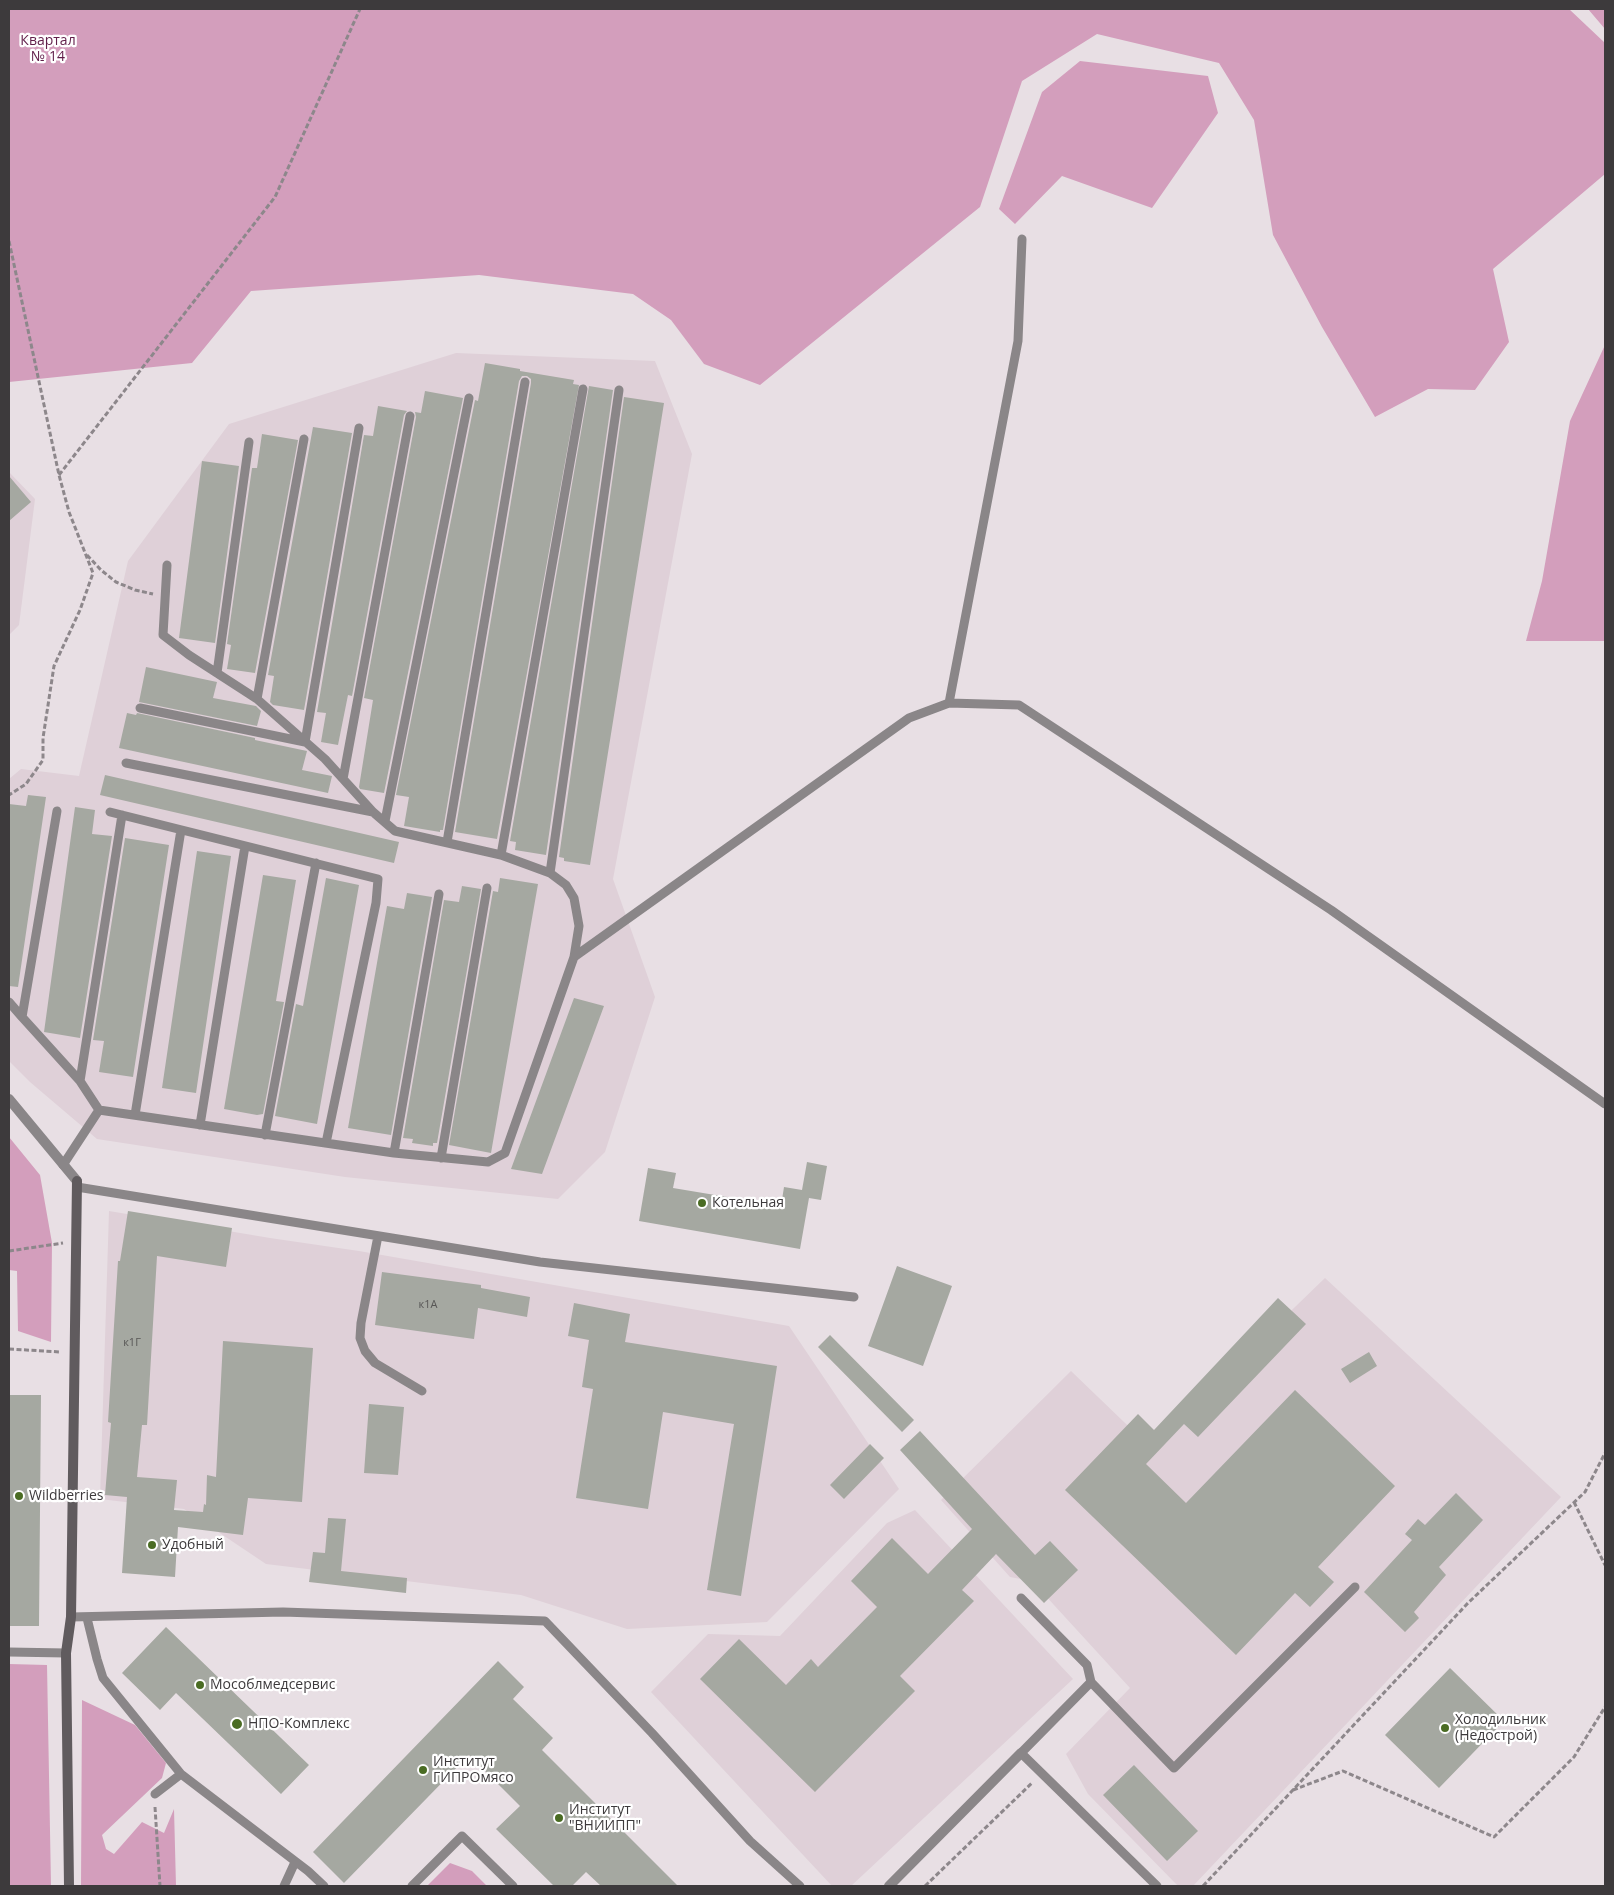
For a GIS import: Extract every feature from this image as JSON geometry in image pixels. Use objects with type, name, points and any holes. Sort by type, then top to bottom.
[{"type":"street","points":[[9,1099],[77,1184],[71,1617],[66,1653],[69,1886]]},
{"type":"street","points":[[889,1886],[1021,1754]]},
{"type":"lane","points":[[948,703],[1018,341],[1022,239]]},
{"type":"lane","points":[[447,842],[525,382]]},
{"type":"lane","points":[[501,855],[583,388]]},
{"type":"lane","points":[[550,872],[619,390]]},
{"type":"lane","points":[[385,821],[469,398]]},
{"type":"lane","points":[[343,779],[410,416]]},
{"type":"lane","points":[[305,742],[358,428]]},
{"type":"lane","points":[[257,699],[304,439]]},
{"type":"lane","points":[[217,673],[249,442]]},
{"type":"lane","points":[[98,1110],[394,1153],[488,1162],[505,1153],[574,956],[579,926],[574,898],[566,885],[550,872],[501,855],[395,831],[373,812],[325,758],[257,699],[189,655],[164,635],[168,565]]},
{"type":"lane","points":[[574,956],[909,718],[948,703],[1019,705],[1331,910],[1605,1104]]},
{"type":"lane","points":[[140,708],[305,742]]},
{"type":"lane","points":[[126,763],[373,812]]},
{"type":"lane","points":[[22,1017],[57,811]]},
{"type":"lane","points":[[110,812],[378,879],[376,903],[326,1143]]},
{"type":"lane","points":[[80,1081],[122,815]]},
{"type":"lane","points":[[135,1115],[181,830]]},
{"type":"lane","points":[[200,1125],[245,846]]},
{"type":"lane","points":[[265,1135],[316,864]]},
{"type":"lane","points":[[441,1158],[487,888]]},
{"type":"lane","points":[[394,1153],[439,894]]},
{"type":"lane","points":[[9,1002],[80,1081],[98,1110]]},
{"type":"lane","points":[[63,1165],[98,1110]]},
{"type":"lane","points":[[77,1184],[540,1262],[854,1297]]},
{"type":"lane","points":[[378,1236],[361,1323],[360,1338],[365,1351],[375,1363],[422,1391]]},
{"type":"lane","points":[[1021,1598],[1087,1665],[1091,1682],[1174,1768],[1355,1587]]},
{"type":"lane","points":[[71,1617],[283,1612],[544,1620],[652,1733],[750,1841],[800,1886]]},
{"type":"lane","points":[[87,1618],[103,1678],[181,1774],[308,1871],[324,1886]]},
{"type":"lane","points":[[9,1652],[66,1653]]},
{"type":"lane","points":[[1091,1682],[1021,1754],[1157,1886]]},
{"type":"lane","points":[[155,1794],[181,1774]]},
{"type":"lane","points":[[412,1886],[462,1836],[513,1886]]},
{"type":"lane","points":[[284,1886],[295,1862]]},
{"type":"path","points":[[59,475],[275,197],[360,9]]},
{"type":"path","points":[[9,241],[68,512],[93,573],[80,610],[54,666],[42,738],[43,760],[26,784],[9,794]]},
{"type":"path","points":[[85,553],[116,582],[135,590],[166,597]]},
{"type":"path","points":[[9,1251],[76,1241]]},
{"type":"path","points":[[9,1349],[75,1353]]},
{"type":"path","points":[[1204,1886],[1468,1603],[1585,1492],[1605,1452]]},
{"type":"path","points":[[1574,1502],[1605,1565]]},
{"type":"path","points":[[1290,1792],[1342,1771],[1494,1837],[1574,1757],[1605,1707]]},
{"type":"path","points":[[925,1886],[1042,1774]]},
{"type":"path","points":[[155,1794],[160,1886]]},
{"type":"shaded area","points":[[456,353],[655,361],[692,454],[613,879],[655,997],[605,1152],[558,1199],[345,1177],[97,1139],[30,1082],[9,1061],[9,779],[21,769],[79,776],[128,561],[229,424]]},
{"type":"shaded area","points":[[9,472],[35,499],[19,625],[9,635]]},
{"type":"shaded area","points":[[109,1211],[359,1251],[789,1326],[899,1489],[767,1622],[627,1629],[521,1595],[266,1564],[184,1509],[100,1499]]},
{"type":"shaded area","points":[[1325,1278],[1561,1497],[1193,1886],[1178,1886],[1088,1794],[1066,1754],[1130,1688],[1032,1581],[1010,1577],[941,1500],[1071,1371],[1150,1447]]},
{"type":"shaded area","points":[[915,1510],[1073,1679],[851,1886],[832,1886],[651,1692],[708,1634],[780,1636],[887,1523]]},
{"type":"green space","name":"Квартал № 14","points":[[9,9],[1569,9],[1605,43],[1605,174],[1493,269],[1509,342],[1475,390],[1428,389],[1375,417],[1322,327],[1273,235],[1254,120],[1219,63],[1097,34],[1022,81],[980,207],[760,385],[704,364],[671,320],[633,294],[479,275],[251,291],[192,363],[9,382]]},
{"type":"green space","points":[[1588,9],[1605,9],[1605,29]]},
{"type":"green space","points":[[1080,61],[1208,76],[1218,113],[1152,208],[1062,176],[1015,224],[999,209],[1042,92]]},
{"type":"green space","points":[[1605,345],[1605,641],[1526,641],[1542,581],[1570,421]]},
{"type":"green space","points":[[9,1137],[40,1175],[52,1243],[51,1342],[18,1331],[17,1271],[9,1270]]},
{"type":"green space","points":[[9,1664],[47,1665],[51,1886],[9,1886]]},
{"type":"green space","points":[[82,1700],[135,1725],[166,1763],[162,1778],[102,1835],[106,1849],[114,1854],[142,1822],[164,1833],[174,1809],[176,1886],[81,1886]]},
{"type":"green space","points":[[450,1863],[472,1871],[487,1886],[427,1886]]},
{"type":"building","points":[[485,363],[574,380],[573,384],[579,385],[497,839],[455,832],[531,383],[531,379],[527,376],[522,376],[519,381],[443,830],[440,830],[440,832],[404,826],[409,797],[396,795],[475,400],[478,401]]},
{"type":"building","points":[[589,386],[613,390],[546,855],[515,850],[516,842],[510,841]]},
{"type":"building","points":[[425,391],[463,398],[384,793],[360,789],[359,787],[373,700],[364,698],[416,417],[415,412],[421,413]]},
{"type":"building","points":[[624,397],[664,403],[590,865],[564,861],[564,858],[559,857]]},
{"type":"building","points":[[378,406],[407,411],[404,415],[352,696],[348,695],[338,745],[321,742],[326,713],[317,712],[364,435],[373,436]]},
{"type":"building","points":[[313,427],[352,433],[304,710],[273,705],[270,702],[274,676],[268,675]]},
{"type":"building","points":[[262,434],[298,440],[255,673],[227,669],[231,645],[227,644],[252,468],[257,468]]},
{"type":"building","points":[[202,461],[239,466],[215,643],[179,638]]},
{"type":"building","points":[[9,476],[31,502],[9,521]]},
{"type":"building","points":[[146,667],[217,682],[213,698],[256,706],[261,711],[257,726],[139,702]]},
{"type":"building","points":[[127,713],[136,715],[137,713],[307,751],[302,770],[332,776],[328,793],[119,748]]},
{"type":"building","points":[[105,775],[399,842],[394,863],[100,795]]},
{"type":"building","points":[[28,795],[46,797],[18,987],[9,986],[9,804],[26,806]]},
{"type":"building","points":[[75,807],[95,810],[92,834],[112,836],[80,1038],[44,1032]]},
{"type":"building","points":[[125,838],[169,845],[133,1077],[99,1072],[104,1041],[93,1040]]},
{"type":"building","points":[[197,851],[231,856],[196,1093],[162,1088]]},
{"type":"building","points":[[263,875],[296,880],[276,1001],[284,1002],[263,1114],[257,1115],[224,1109]]},
{"type":"building","points":[[326,878],[359,885],[317,1124],[275,1116],[296,1004],[303,1006]]},
{"type":"building","points":[[500,878],[538,884],[491,1153],[449,1145],[493,891],[498,892]]},
{"type":"building","points":[[462,886],[481,889],[437,1143],[433,1143],[433,1146],[412,1143],[413,1139],[403,1138],[444,900],[459,902]]},
{"type":"building","points":[[407,893],[432,897],[391,1135],[348,1128],[387,906],[404,909]]},
{"type":"building","points":[[574,998],[604,1006],[542,1174],[511,1169]]},
{"type":"building","name":"Котельная","points":[[807,1162],[827,1166],[821,1200],[809,1198],[800,1249],[639,1221],[648,1168],[676,1173],[673,1188],[781,1206],[784,1187],[802,1190]]},
{"type":"building","points":[[128,1211],[232,1228],[226,1267],[157,1256],[147,1425],[142,1425],[137,1477],[177,1480],[174,1510],[203,1512],[204,1504],[206,1505],[207,1475],[216,1477],[223,1341],[313,1348],[302,1502],[248,1498],[243,1535],[178,1527],[175,1577],[122,1573],[127,1497],[105,1495],[111,1423],[108,1422],[118,1261],[120,1261]]},
{"type":"building","points":[[897,1266],[952,1286],[923,1366],[868,1346]]},
{"type":"building","points":[[382,1272],[481,1285],[481,1288],[530,1297],[527,1317],[478,1308],[474,1339],[375,1325]]},
{"type":"building","points":[[1278,1298],[1306,1324],[1198,1437],[1184,1424],[1146,1464],[1186,1503],[1295,1390],[1395,1486],[1318,1567],[1334,1582],[1310,1607],[1295,1593],[1236,1655],[1065,1490],[1138,1414],[1154,1430]]},
{"type":"building","points":[[574,1303],[630,1314],[625,1342],[777,1366],[741,1596],[707,1590],[734,1424],[663,1412],[648,1509],[576,1498],[593,1389],[582,1387],[589,1340],[568,1336]]},
{"type":"building","points":[[830,1335],[914,1420],[902,1432],[818,1347]]},
{"type":"building","points":[[1369,1352],[1377,1366],[1350,1383],[1341,1369]]},
{"type":"building","points":[[9,1395],[41,1395],[39,1626],[9,1626]]},
{"type":"building","points":[[369,1404],[404,1407],[398,1475],[364,1473]]},
{"type":"building","points":[[920,1431],[1035,1555],[1050,1541],[1078,1570],[1044,1603],[996,1554],[962,1590],[974,1601],[900,1676],[915,1691],[815,1792],[700,1679],[739,1639],[786,1685],[811,1659],[818,1667],[877,1607],[851,1581],[892,1538],[928,1574],[972,1529],[900,1450]]},
{"type":"building","points":[[870,1444],[884,1458],[844,1499],[830,1485]]},
{"type":"building","points":[[1456,1493],[1483,1520],[1439,1567],[1446,1575],[1414,1612],[1419,1618],[1405,1632],[1364,1592],[1412,1540],[1405,1534],[1418,1519],[1425,1525]]},
{"type":"building","points":[[328,1518],[346,1519],[341,1571],[407,1578],[406,1593],[309,1582],[313,1552],[325,1553]]},
{"type":"building","points":[[166,1627],[309,1765],[281,1794],[176,1693],[160,1710],[122,1673]]},
{"type":"building","points":[[498,1661],[524,1687],[513,1699],[553,1738],[542,1750],[678,1886],[601,1886],[586,1872],[572,1886],[554,1886],[496,1829],[520,1806],[469,1755],[344,1883],[313,1852]]},
{"type":"building","name":"Холодильник (Недострой)","points":[[1450,1668],[1504,1721],[1439,1788],[1385,1735]]},
{"type":"building","points":[[1134,1765],[1198,1831],[1167,1861],[1103,1795]]},
{"type":"place","name":"Котельная","points":[[702,1203]]},
{"type":"place","name":"Wildberries","points":[[19,1496]]},
{"type":"place","name":"Удобный","points":[[152,1545]]},
{"type":"place","name":"Мособлмедсервис","points":[[200,1685]]},
{"type":"place","name":"НПО-Комплекс","points":[[237,1724]]},
{"type":"place","name":"Холодильник (Недострой)","points":[[1445,1728]]},
{"type":"place","name":"Институт ГИПРОмясо","points":[[423,1770]]},
{"type":"place","name":"Институт \"ВНИИПП\"","points":[[559,1818]]}]
